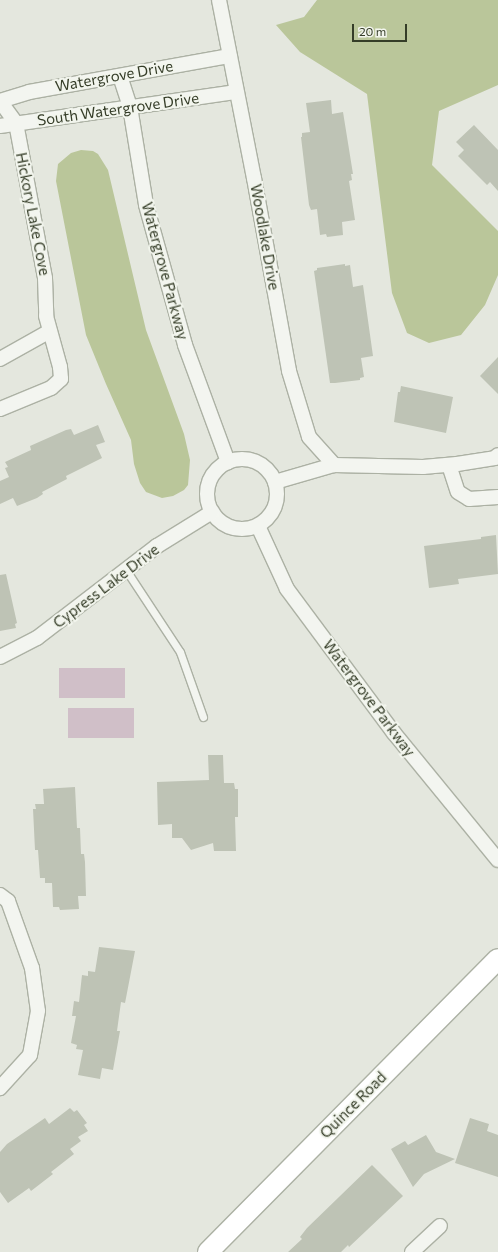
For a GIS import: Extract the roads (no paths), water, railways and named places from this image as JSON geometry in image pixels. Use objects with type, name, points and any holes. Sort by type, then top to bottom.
[{"type":"main road","name":"Quince Road","points":[[208,1252],[498,959]]},
{"type":"street","name":"Woodlake Drive","points":[[219,0],[289,372],[309,436],[334,465]]},
{"type":"street","name":"Watergrove Drive","points":[[0,101],[29,92],[230,56]]},
{"type":"street","name":"Watergrove Parkway","points":[[120,76],[130,107],[146,205],[183,338],[228,462]]},
{"type":"street","name":"South Watergrove Drive","points":[[0,126],[237,92]]},
{"type":"street","name":"Hickory Lake Cove","points":[[0,101],[16,123],[45,278],[46,316],[60,367],[60,379],[51,388],[0,409]]},
{"type":"street","points":[[0,359],[50,331]]},
{"type":"street","points":[[275,482],[334,465],[423,467],[450,465],[495,458],[498,455]]},
{"type":"street","points":[[239,459],[250,460],[261,465],[269,472],[275,482],[276,502],[272,512],[266,520],[258,526],[248,529],[237,529],[227,526],[218,520],[212,512],[208,501],[207,489],[211,478],[218,468],[228,462],[239,459]]},
{"type":"street","points":[[450,465],[458,492],[469,499],[498,498]]},
{"type":"street","name":"Cypress Lake Drive","points":[[0,657],[37,638],[157,546],[212,512]]},
{"type":"street","name":"Watergrove Parkway","points":[[258,526],[287,589],[394,733],[498,860]]},
{"type":"street","points":[[0,895],[8,901],[32,968],[38,1011],[30,1056],[0,1088]]},
{"type":"street","points":[[412,1252],[440,1226]]},
{"type":"lane","points":[[126,570],[180,652],[203,717]]}]
